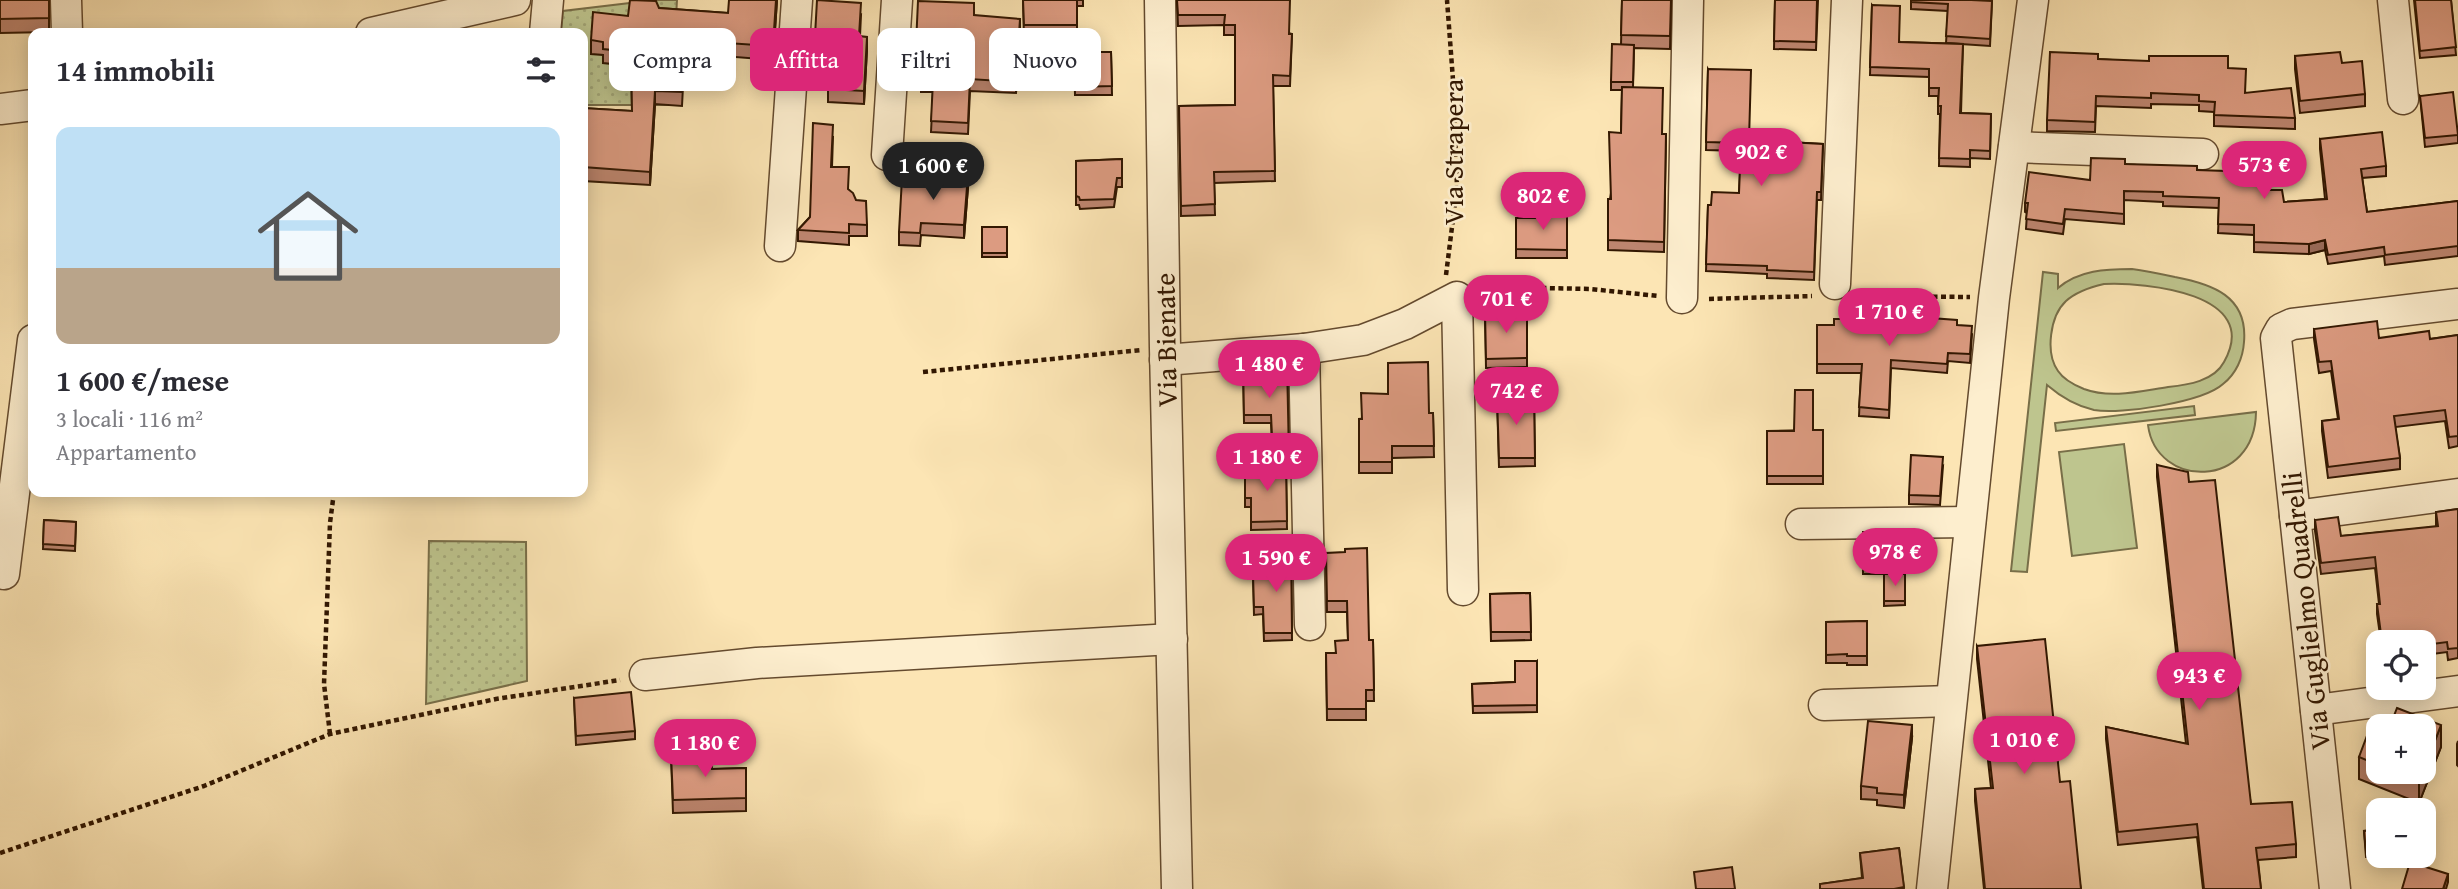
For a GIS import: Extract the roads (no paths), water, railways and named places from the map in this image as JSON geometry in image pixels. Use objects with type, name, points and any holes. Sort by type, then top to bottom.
[{"type":"street","points":[[66,0],[67,28]]},
{"type":"street","points":[[379,28],[404,13],[515,0]]},
{"type":"street","points":[[545,28],[548,0]]},
{"type":"street","points":[[780,246],[797,0]]},
{"type":"street","points":[[887,155],[897,0]]},
{"type":"street","name":"Via Bienate","points":[[1160,0],[1177,889]]},
{"type":"street","points":[[1682,298],[1688,0]]},
{"type":"street","points":[[1832,292],[1847,0]]},
{"type":"street","points":[[1932,889],[1994,298],[2033,0]]},
{"type":"street","points":[[2393,0],[2403,99]]},
{"type":"street","points":[[0,109],[28,106]]},
{"type":"street","points":[[2014,146],[2203,153]]},
{"type":"street","points":[[1165,354],[1304,349],[1373,338],[1451,300],[1458,398],[1463,590]]},
{"type":"street","name":"Via Guglielmo Quadrelli","points":[[2335,889],[2276,343],[2278,333],[2292,324],[2458,304]]},
{"type":"street","points":[[1304,349],[1310,625]]},
{"type":"street","points":[[4,574],[28,380]]},
{"type":"street","points":[[2295,516],[2458,494]]},
{"type":"street","points":[[1801,524],[1970,522]]},
{"type":"street","points":[[645,676],[757,663],[1171,639]]},
{"type":"street","points":[[2316,710],[2458,691]]},
{"type":"street","points":[[1824,705],[1951,701]]}]
